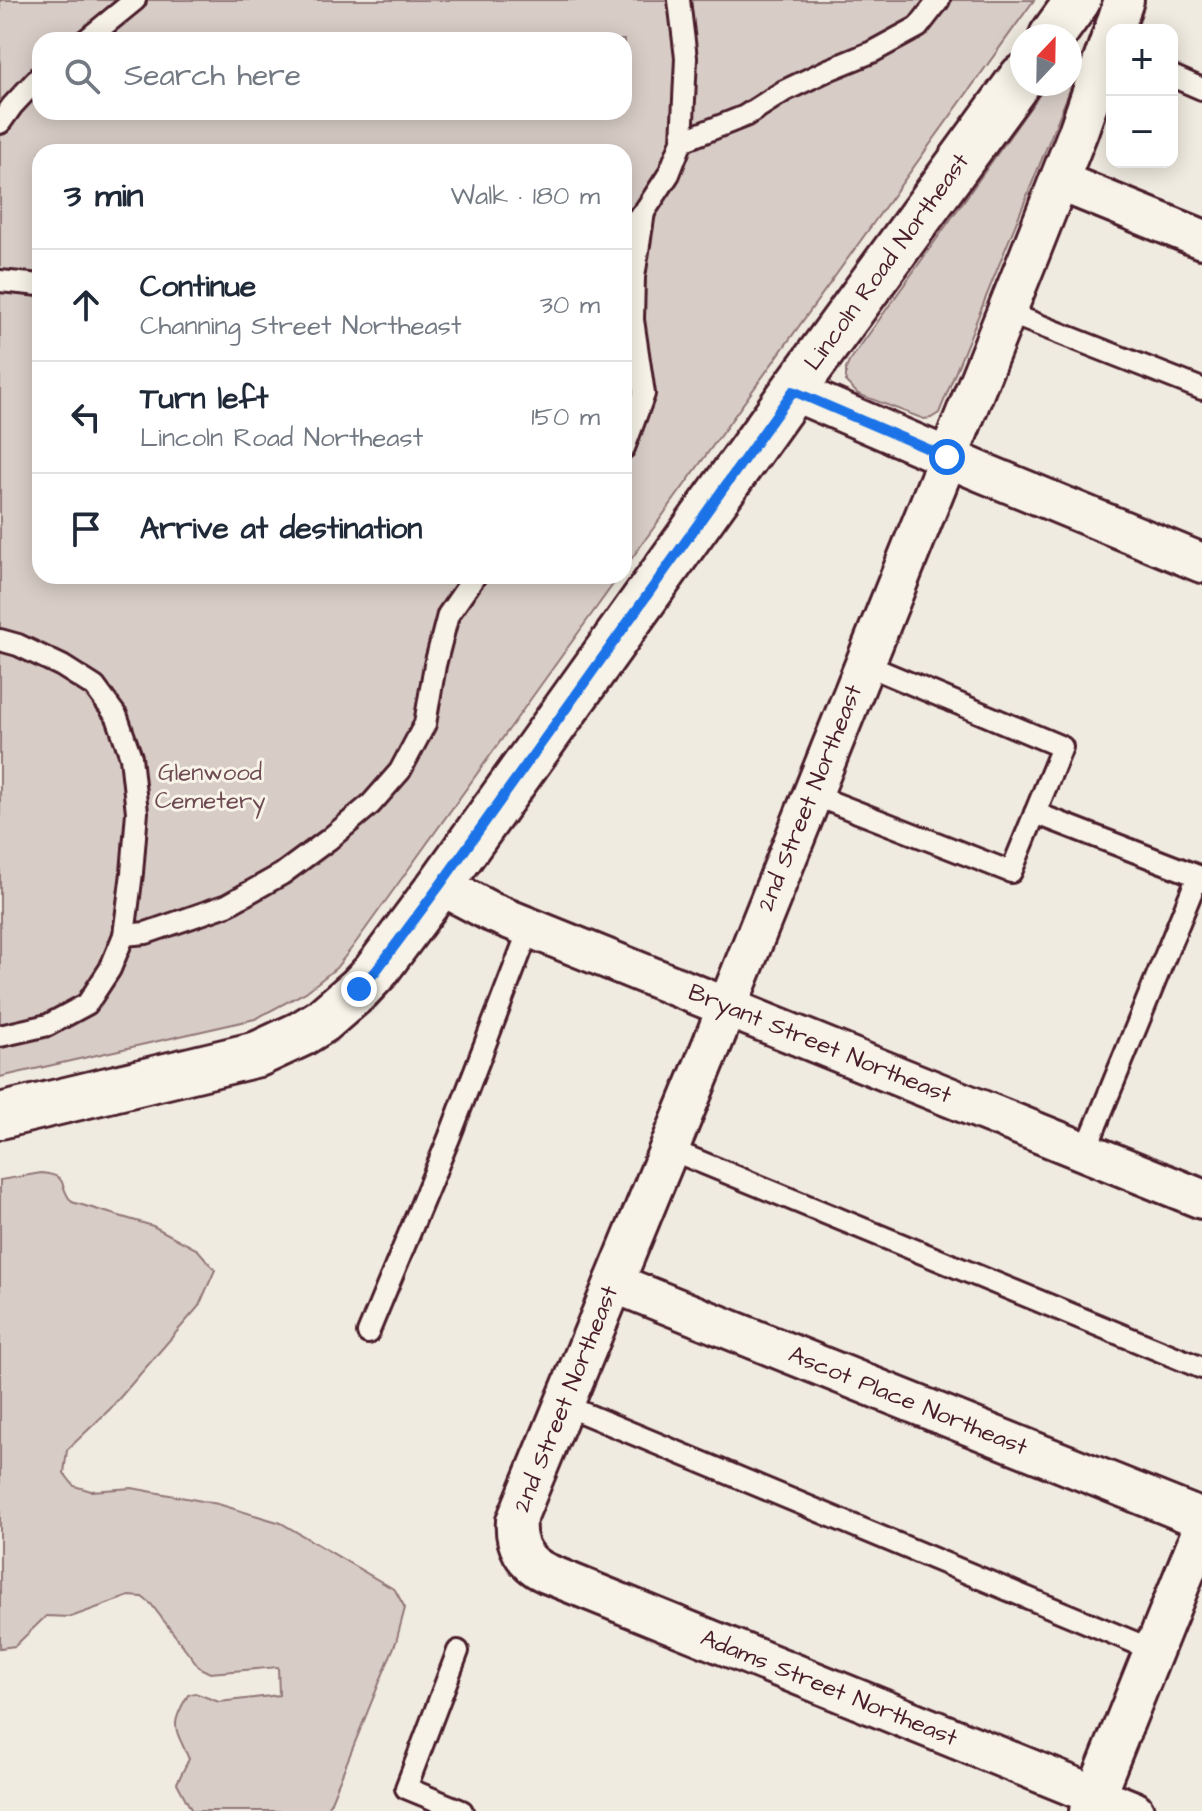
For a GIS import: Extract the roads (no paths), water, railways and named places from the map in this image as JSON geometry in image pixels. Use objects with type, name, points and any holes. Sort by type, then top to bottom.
[{"type":"street","points":[[1061,24],[1078,0]]},
{"type":"street","name":"2nd Street Northeast","points":[[1117,24],[1124,0]]},
{"type":"street","name":"2nd Street Northeast","points":[[526,1559],[516,1542],[516,1521],[727,1007],[1059,181],[1106,55]]},
{"type":"street","name":"Lincoln Road Northeast","points":[[0,1116],[258,1054],[322,1021],[359,989],[440,885],[1010,93]]},
{"type":"street","points":[[1059,181],[1202,239]]},
{"type":"street","points":[[793,391],[1202,563]]},
{"type":"street","name":"Bryant Street Northeast","points":[[440,885],[491,912],[1202,1199]]},
{"type":"street","name":"Ascot Place Northeast","points":[[614,1283],[1202,1519]]},
{"type":"street","points":[[1092,1803],[1202,1530]]},
{"type":"street","name":"Adams Street Northeast","points":[[526,1559],[546,1573],[1092,1803],[1134,1811]]},
{"type":"lane","points":[[96,32],[135,0]]},
{"type":"lane","points":[[632,223],[644,212],[669,174],[682,141],[686,58],[679,0]]},
{"type":"lane","points":[[682,141],[745,116],[784,91],[872,52],[918,27],[939,0]]},
{"type":"lane","points":[[1178,79],[1202,89]]},
{"type":"lane","points":[[0,123],[32,85]]},
{"type":"lane","points":[[632,426],[644,394],[633,320],[634,277],[644,212]]},
{"type":"lane","points":[[0,281],[32,284]]},
{"type":"lane","points":[[1006,312],[1202,389]]},
{"type":"lane","points":[[124,935],[146,933],[227,905],[282,874],[371,804],[400,771],[425,724],[448,615],[469,584]]},
{"type":"lane","points":[[0,640],[62,666],[95,687],[117,717],[131,757],[137,812],[124,935],[110,969],[87,1004],[48,1025],[0,1036]]},
{"type":"lane","points":[[811,794],[1011,872],[1062,747],[864,664]]},
{"type":"lane","points":[[1035,813],[1200,871],[1085,1152]]},
{"type":"lane","points":[[368,1333],[449,1138],[530,927]]},
{"type":"lane","points":[[669,1149],[1202,1368]]},
{"type":"lane","points":[[564,1405],[1153,1650]]},
{"type":"lane","points":[[458,1651],[406,1788],[462,1811]]},
{"type":"park label","name":"Glenwood Cemetery","points":[[210,787]]}]
